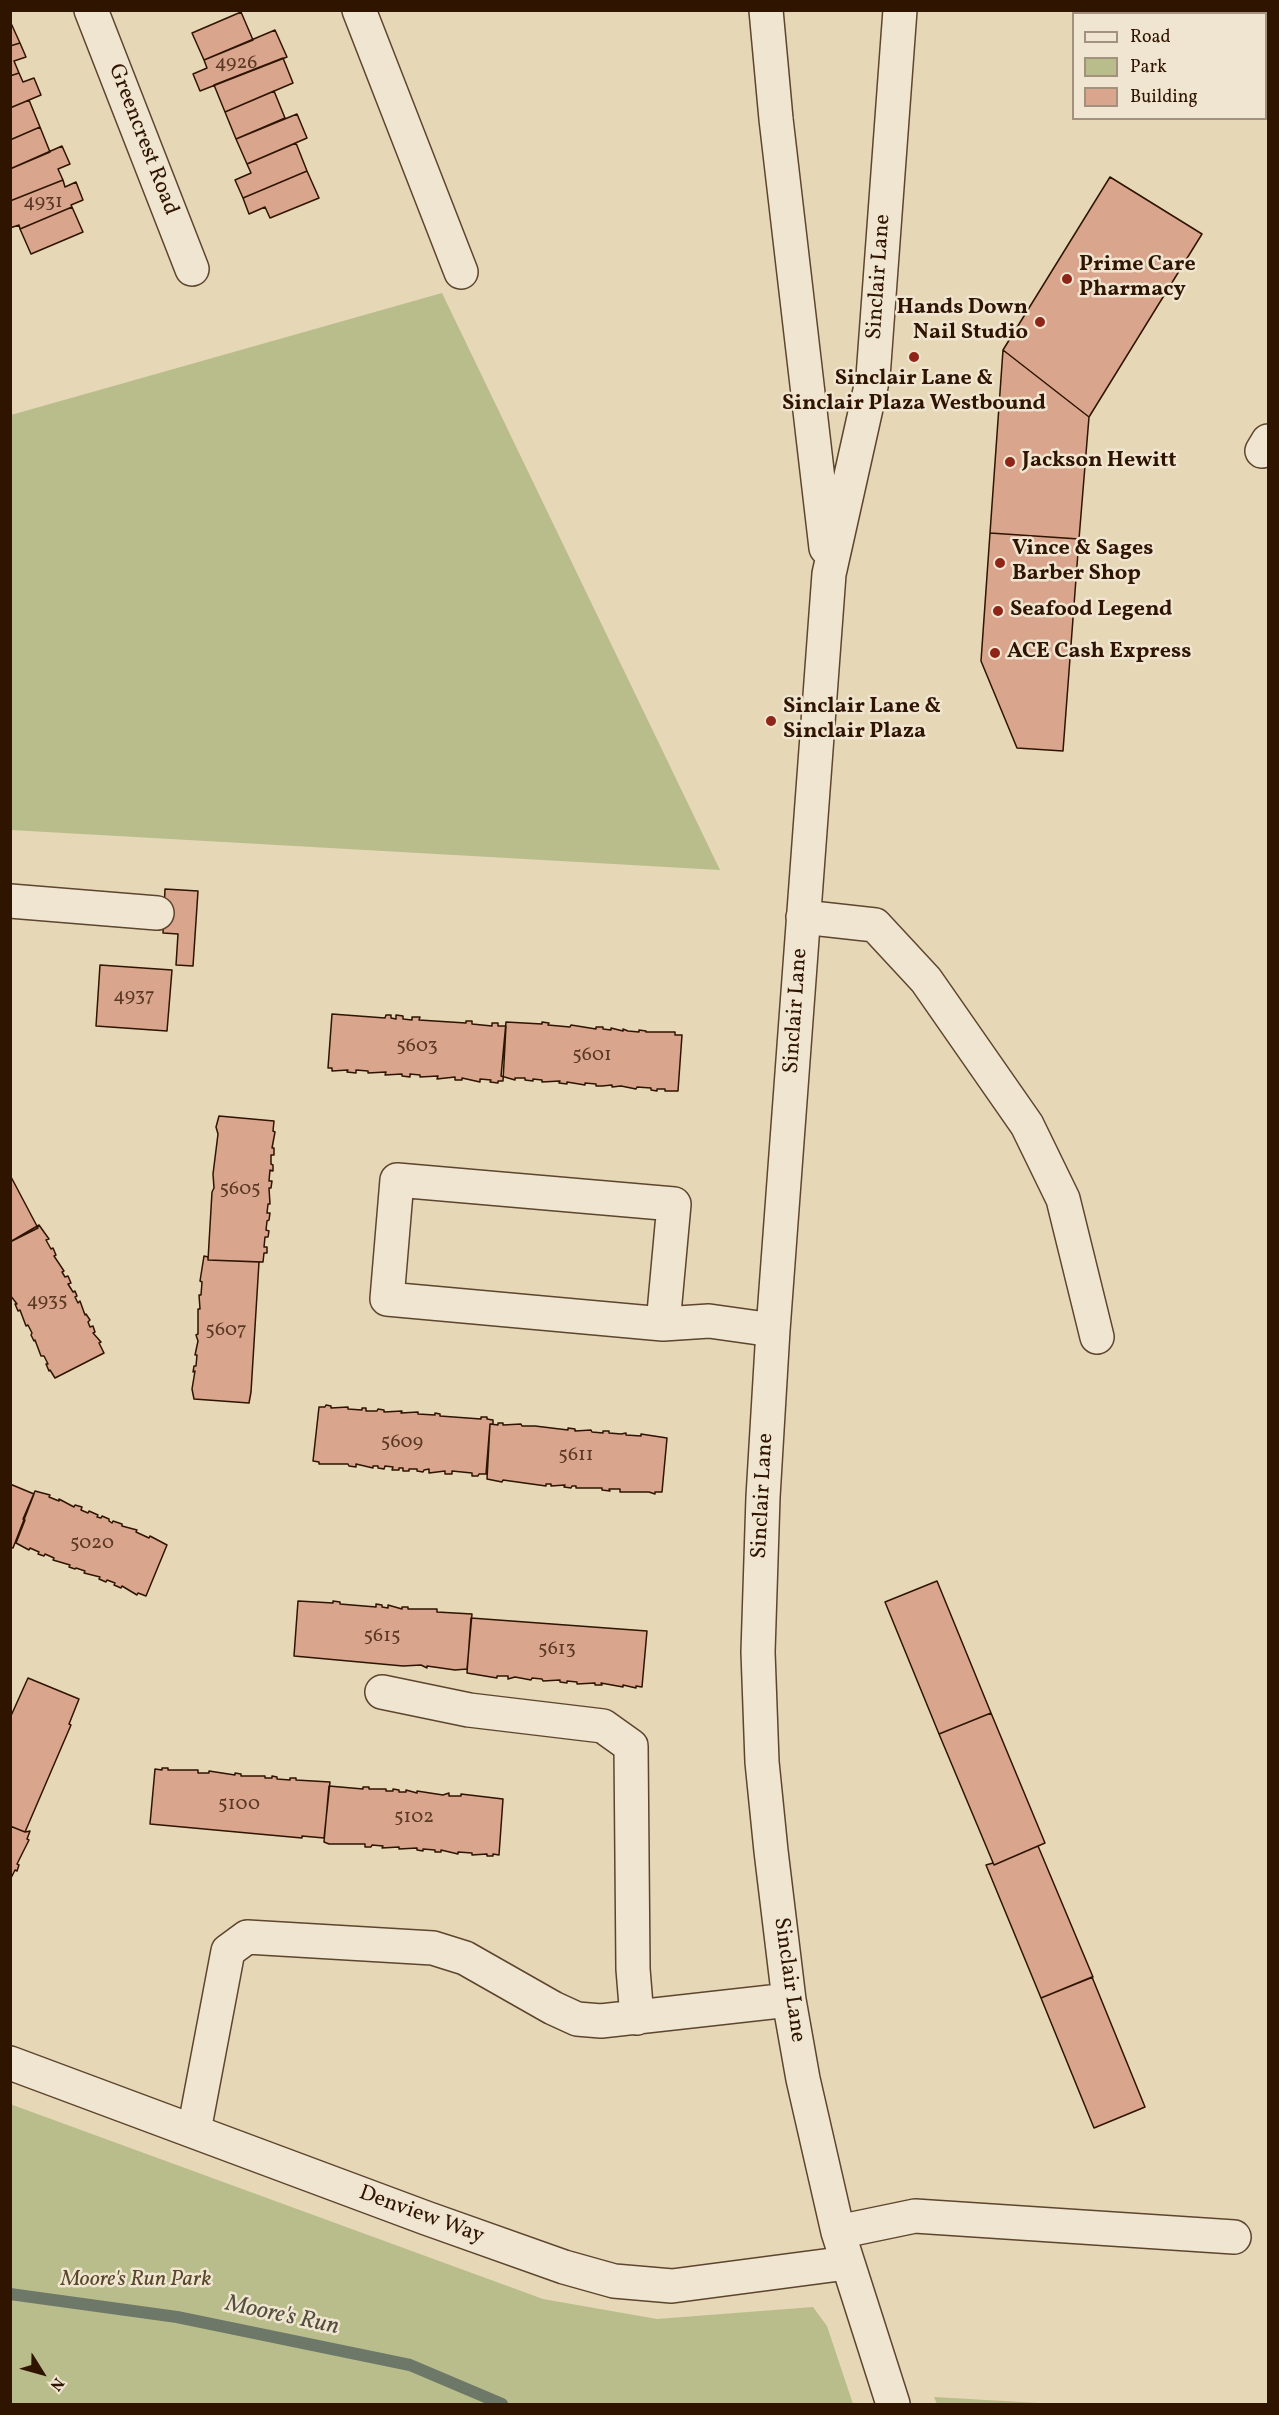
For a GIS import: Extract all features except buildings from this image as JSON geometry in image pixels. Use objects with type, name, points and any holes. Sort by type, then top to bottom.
[{"type":"street","name":"Greencrest Road","points":[[91,10],[192,269]]},
{"type":"street","points":[[359,10],[460,272]]},
{"type":"street","name":"Sinclair Lane","points":[[766,10],[776,119],[829,574]]},
{"type":"street","name":"Sinclair Lane","points":[[893,2404],[838,2232],[803,2079],[789,2000],[762,1762],[758,1652],[763,1497],[773,1330],[829,574],[873,377],[900,10]]},
{"type":"street","points":[[10,901],[158,913]]},
{"type":"street","points":[[803,917],[874,925],[926,980],[1027,1125],[1063,1199],[1097,1337]]},
{"type":"street","points":[[663,1324],[674,1204],[398,1180],[387,1299],[663,1324],[709,1321],[773,1330]]},
{"type":"street","points":[[382,1692],[470,1710],[603,1726],[631,1746],[633,1969],[637,2018]]},
{"type":"street","points":[[194,2132],[228,1951],[248,1937],[433,1948],[465,1958],[553,2008],[578,2019],[602,2021],[637,2018],[789,2000]]},
{"type":"street","name":"Denview Way","points":[[10,2063],[564,2267],[614,2281],[672,2286],[847,2264]]},
{"type":"street","points":[[838,2232],[915,2216],[1234,2237]]},
{"type":"green space","points":[[442,293],[720,870],[11,830],[11,415]]},
{"type":"green space","name":"Moore's Run Park","points":[[10,2104],[543,2299],[657,2319],[813,2307],[827,2326],[853,2404],[11,2404]]},
{"type":"green space","points":[[934,2397],[1056,2404],[937,2404]]},
{"type":"waterway","name":"Moore's Run","points":[[10,2294],[177,2317],[410,2365],[502,2404]]},
{"type":"place","name":"Prime Care Pharmacy","points":[[1067,279]]},
{"type":"place","name":"Hands Down Nail Studio","points":[[1040,322]]},
{"type":"place","name":"Sinclair Lane & Sinclair Plaza Westbound","points":[[914,357]]},
{"type":"place","name":"Jackson Hewitt","points":[[1010,462]]},
{"type":"place","name":"Vince & Sages Barber Shop","points":[[1000,563]]},
{"type":"place","name":"Seafood Legend","points":[[998,611]]},
{"type":"place","name":"ACE Cash Express","points":[[995,653]]},
{"type":"place","name":"Sinclair Lane & Sinclair Plaza","points":[[771,721]]}]
